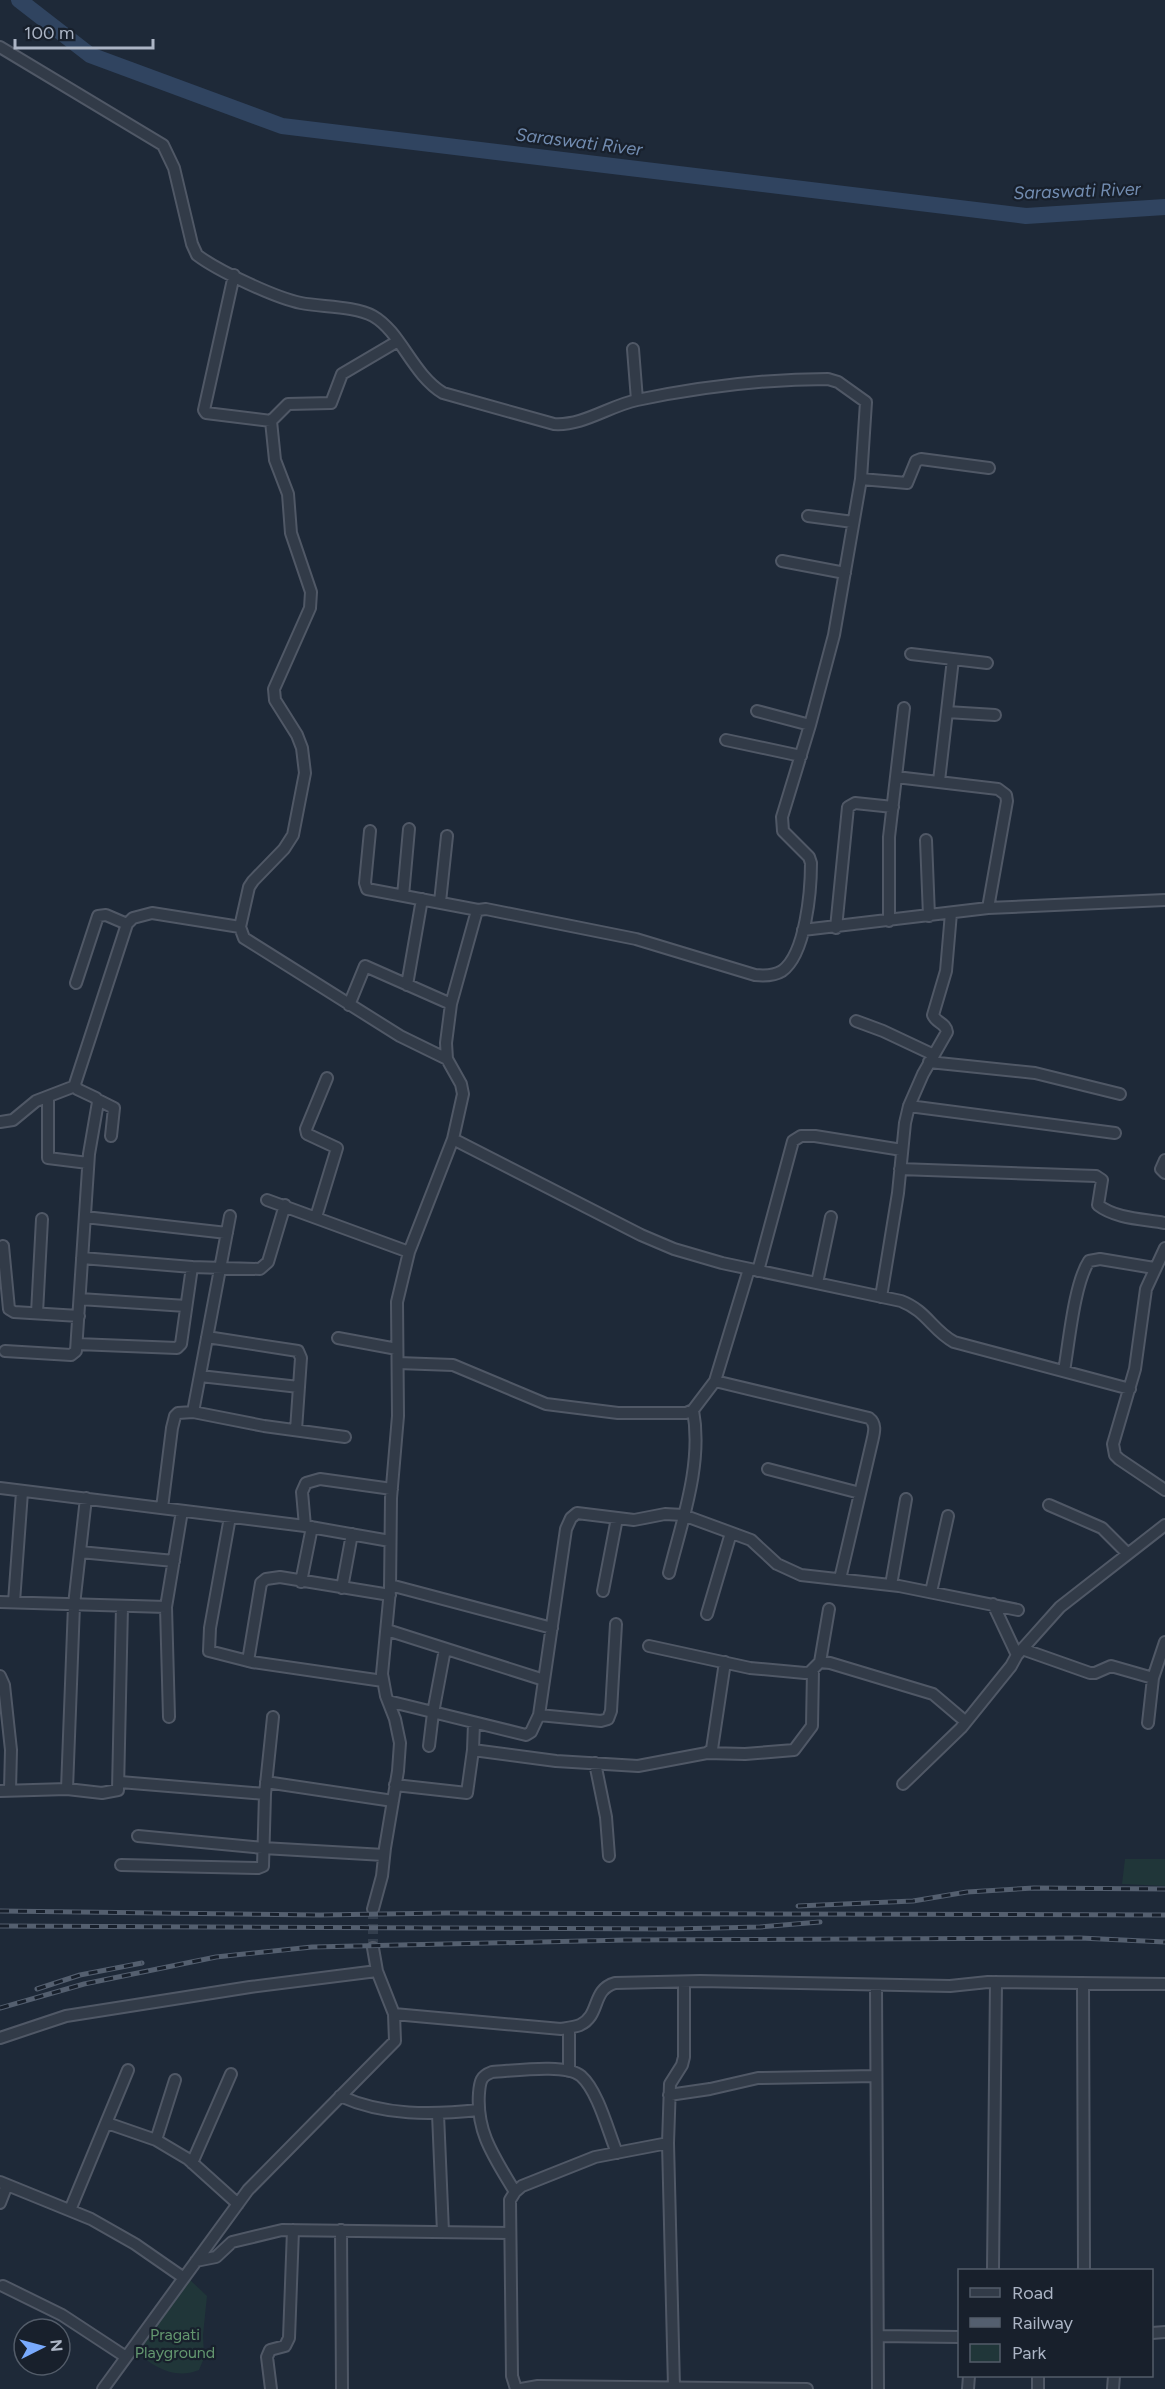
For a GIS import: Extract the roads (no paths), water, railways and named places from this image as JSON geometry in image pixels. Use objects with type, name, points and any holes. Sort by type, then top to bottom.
[{"type":"street","points":[[0,47],[163,145],[174,168],[192,244],[197,255],[285,299],[366,313],[378,320],[398,341],[422,376],[443,393],[554,424],[574,423],[637,400],[724,385],[817,379],[838,382],[866,402],[861,479],[834,635],[782,825],[787,837],[809,857],[811,863],[803,930],[797,951],[790,963],[774,975],[764,976],[607,932],[370,890],[365,886],[370,831]]},
{"type":"street","points":[[234,275],[204,410],[207,413],[272,421]]},
{"type":"street","points":[[398,341],[342,374],[331,403],[288,404],[272,421],[274,454],[288,494],[291,532],[311,592],[310,608],[275,685],[274,695],[297,735],[304,758],[305,773],[293,835],[284,849],[253,881],[240,927],[244,938],[349,1005],[400,1036],[447,1059]]},
{"type":"street","points":[[633,349],[637,400]]},
{"type":"street","points":[[861,479],[907,483],[916,462],[921,459],[988,468]]},
{"type":"street","points":[[808,516],[853,522]]},
{"type":"street","points":[[782,561],[845,573]]},
{"type":"street","points":[[911,654],[987,663]]},
{"type":"street","points":[[939,781],[953,659]]},
{"type":"street","points":[[889,921],[887,861],[904,708]]},
{"type":"street","points":[[757,711],[810,725]]},
{"type":"street","points":[[947,712],[995,715]]},
{"type":"street","points":[[726,740],[801,756]]},
{"type":"street","points":[[896,777],[998,789],[1006,795],[1007,801],[988,908]]},
{"type":"street","points":[[836,928],[848,807],[855,803],[893,807]]},
{"type":"street","points":[[404,896],[409,829]]},
{"type":"street","points":[[440,902],[447,836]]},
{"type":"street","points":[[926,840],[929,916]]},
{"type":"street","points":[[407,985],[422,900]]},
{"type":"street","points":[[803,930],[836,928],[988,908],[1165,900]]},
{"type":"street","points":[[373,1909],[382,1876],[400,1743],[383,1681],[392,1561],[390,1541],[392,1489],[399,1416],[397,1302],[409,1252],[453,1139],[463,1089],[447,1059],[446,1043],[451,1004],[478,910]]},
{"type":"street","points":[[75,1086],[127,924],[133,918],[152,913],[240,927]]},
{"type":"street","points":[[881,1297],[909,1106],[947,1032],[945,1026],[933,1015],[946,971],[951,913]]},
{"type":"street","points":[[76,983],[98,916],[106,915],[127,924]]},
{"type":"street","points":[[349,1005],[365,966],[451,1004]]},
{"type":"street","points":[[856,1021],[889,1034],[932,1059],[1035,1073],[1120,1094]]},
{"type":"street","points":[[316,1217],[337,1148],[307,1134],[306,1129],[327,1078]]},
{"type":"street","points":[[0,1122],[13,1120],[36,1101],[75,1086]]},
{"type":"street","points":[[75,1086],[114,1108],[111,1136]]},
{"type":"street","points":[[48,1097],[48,1158],[88,1163]]},
{"type":"street","points":[[5,1351],[71,1355],[76,1352],[88,1163],[98,1100]]},
{"type":"street","points":[[909,1106],[1115,1133]]},
{"type":"street","points":[[398,1363],[453,1365],[546,1404],[618,1413],[686,1413],[693,1410],[715,1381],[753,1270],[793,1141],[801,1136],[815,1136],[902,1150]]},
{"type":"street","points":[[453,1139],[640,1235],[674,1249],[753,1270],[914,1306],[946,1338],[954,1342],[1130,1389]]},
{"type":"street","points":[[1165,1160],[1161,1169],[1165,1173]]},
{"type":"street","points":[[900,1169],[1096,1176],[1102,1180],[1098,1205],[1103,1209],[1165,1224]]},
{"type":"street","points":[[267,1200],[409,1252]]},
{"type":"street","points":[[82,1258],[253,1270],[265,1266],[268,1262],[285,1205]]},
{"type":"street","points":[[85,1216],[226,1233]]},
{"type":"street","points":[[193,1412],[230,1216]]},
{"type":"street","points":[[817,1283],[831,1217]]},
{"type":"street","points":[[37,1313],[42,1219]]},
{"type":"street","points":[[3,1246],[9,1309],[14,1312],[79,1316]]},
{"type":"street","points":[[1165,1248],[1146,1289],[1135,1369],[1113,1449],[1119,1459],[1165,1490]]},
{"type":"street","points":[[1064,1371],[1076,1300],[1085,1267],[1089,1261],[1100,1259],[1154,1268]]},
{"type":"street","points":[[77,1344],[177,1348],[181,1344],[192,1267]]},
{"type":"street","points":[[80,1299],[186,1306]]},
{"type":"street","points":[[207,1337],[298,1351],[301,1358],[296,1430]]},
{"type":"street","points":[[338,1338],[397,1349]]},
{"type":"street","points":[[200,1376],[299,1387]]},
{"type":"street","points":[[715,1381],[869,1418],[875,1426],[840,1580]]},
{"type":"street","points":[[669,1573],[695,1466],[697,1431],[693,1410]]},
{"type":"street","points":[[162,1508],[175,1416],[178,1413],[193,1412],[345,1437]]},
{"type":"street","points":[[768,1469],[860,1493]]},
{"type":"street","points":[[301,1582],[308,1527],[302,1492],[306,1483],[320,1479],[392,1489]]},
{"type":"street","points":[[0,1488],[308,1527],[390,1541]]},
{"type":"street","points":[[14,1602],[22,1492]]},
{"type":"street","points":[[67,1789],[74,1605],[86,1498]]},
{"type":"street","points":[[891,1585],[906,1500]]},
{"type":"street","points":[[1049,1505],[1102,1528],[1128,1554]]},
{"type":"street","points":[[169,1717],[166,1607],[182,1511]]},
{"type":"street","points":[[388,1701],[526,1735],[531,1732],[539,1715],[566,1528],[570,1518],[578,1513],[634,1520],[665,1514],[683,1515],[751,1540],[777,1564],[801,1575],[891,1585],[1018,1610]]},
{"type":"street","points":[[931,1592],[948,1516]]},
{"type":"street","points":[[230,1517],[208,1647],[211,1653],[248,1661],[383,1681]]},
{"type":"street","points":[[603,1591],[617,1518]]},
{"type":"street","points":[[903,1784],[966,1722],[1020,1652],[1060,1607],[1165,1525]]},
{"type":"street","points":[[707,1614],[731,1533]]},
{"type":"street","points":[[342,1588],[352,1534]]},
{"type":"street","points":[[80,1552],[174,1561]]},
{"type":"street","points":[[248,1661],[261,1583],[280,1577],[342,1588],[390,1590],[552,1628]]},
{"type":"street","points":[[0,1602],[166,1607]]},
{"type":"street","points":[[993,1604],[1020,1652],[1090,1673],[1111,1666],[1153,1678]]},
{"type":"street","points":[[0,1676],[4,1685],[5,1791],[67,1789],[102,1793],[118,1790],[120,1782],[122,1606]]},
{"type":"street","points":[[473,1750],[556,1761],[638,1766],[707,1753],[745,1754],[794,1750],[812,1726],[816,1666],[829,1609]]},
{"type":"street","points":[[539,1715],[601,1721],[608,1719],[611,1711],[616,1624]]},
{"type":"street","points":[[387,1630],[544,1680]]},
{"type":"street","points":[[1148,1723],[1153,1678],[1165,1642]]},
{"type":"street","points":[[649,1646],[750,1668],[805,1673],[816,1666],[830,1663],[933,1694],[966,1722]]},
{"type":"street","points":[[429,1746],[445,1648]]},
{"type":"street","points":[[707,1753],[712,1749],[725,1662]]},
{"type":"street","points":[[122,1864],[258,1868],[262,1866],[265,1794],[273,1717]]},
{"type":"street","points":[[395,1785],[467,1793],[474,1723]]},
{"type":"street","points":[[595,1764],[606,1817],[609,1856]]},
{"type":"street","points":[[120,1782],[265,1794]]},
{"type":"street","points":[[266,1782],[393,1801]]},
{"type":"street","points":[[138,1836],[263,1848],[384,1855]]},
{"type":"street","points":[[103,2389],[248,2190],[395,2041],[394,2014],[377,1971],[373,1948]]},
{"type":"street","points":[[0,2038],[66,2016],[250,1987],[377,1971]]},
{"type":"street","points":[[674,2387],[668,2144],[669,2095],[670,2084],[682,2065],[684,2057],[684,1982]]},
{"type":"street","points":[[394,2014],[569,2028],[589,2019],[600,1992],[606,1986],[615,1983],[950,1986],[996,1982],[1165,1984]]},
{"type":"street","points":[[993,2269],[996,1982]]},
{"type":"street","points":[[1083,1983],[1084,2269]]},
{"type":"street","points":[[876,1984],[878,2389]]},
{"type":"street","points":[[569,2028],[569,2071]]},
{"type":"street","points":[[514,2192],[489,2149],[481,2128],[480,2080],[484,2074],[557,2069],[581,2076],[592,2091],[617,2153]]},
{"type":"street","points":[[70,2210],[128,2070]]},
{"type":"street","points":[[192,2163],[231,2074]]},
{"type":"street","points":[[669,2095],[758,2078],[876,2076]]},
{"type":"street","points":[[156,2140],[175,2080]]},
{"type":"street","points":[[340,2096],[360,2105],[394,2111],[438,2114],[479,2110]]},
{"type":"street","points":[[438,2114],[443,2232]]},
{"type":"street","points":[[107,2122],[156,2140],[192,2163],[238,2204]]},
{"type":"street","points":[[516,2389],[512,2376],[509,2233],[510,2200],[514,2192],[522,2186],[595,2157],[668,2144]]},
{"type":"street","points":[[0,2203],[3,2184],[70,2210],[135,2244],[184,2278]]},
{"type":"street","points":[[196,2261],[216,2257],[232,2242],[282,2230],[509,2233]]},
{"type":"street","points":[[271,2389],[267,2357],[270,2350],[285,2346],[289,2338],[293,2230]]},
{"type":"street","points":[[341,2230],[342,2389]]},
{"type":"street","points":[[3,2286],[62,2315],[126,2357]]},
{"type":"street","points":[[878,2336],[958,2337]]},
{"type":"street","points":[[521,2389],[538,2386],[807,2389]]},
{"type":"waterway","name":"Saraswati River","points":[[19,0],[90,55],[282,126],[1026,216],[1165,207]]},
{"type":"tunnel","points":[[373,1909],[373,1948]]},
{"type":"railway","points":[[798,1906],[913,1901],[967,1892],[1034,1888],[1165,1889]]},
{"type":"railway","points":[[0,1911],[320,1915],[446,1913],[1165,1915]]},
{"type":"railway","points":[[0,1926],[674,1929],[760,1927],[820,1922]]},
{"type":"railway","points":[[0,2008],[84,1984],[216,1957],[312,1947],[626,1940],[1080,1938],[1165,1942]]},
{"type":"railway","points":[[37,1989],[80,1975],[142,1963]]},
{"type":"park label","name":"Pragati Playground","points":[[175,2343]]}]
